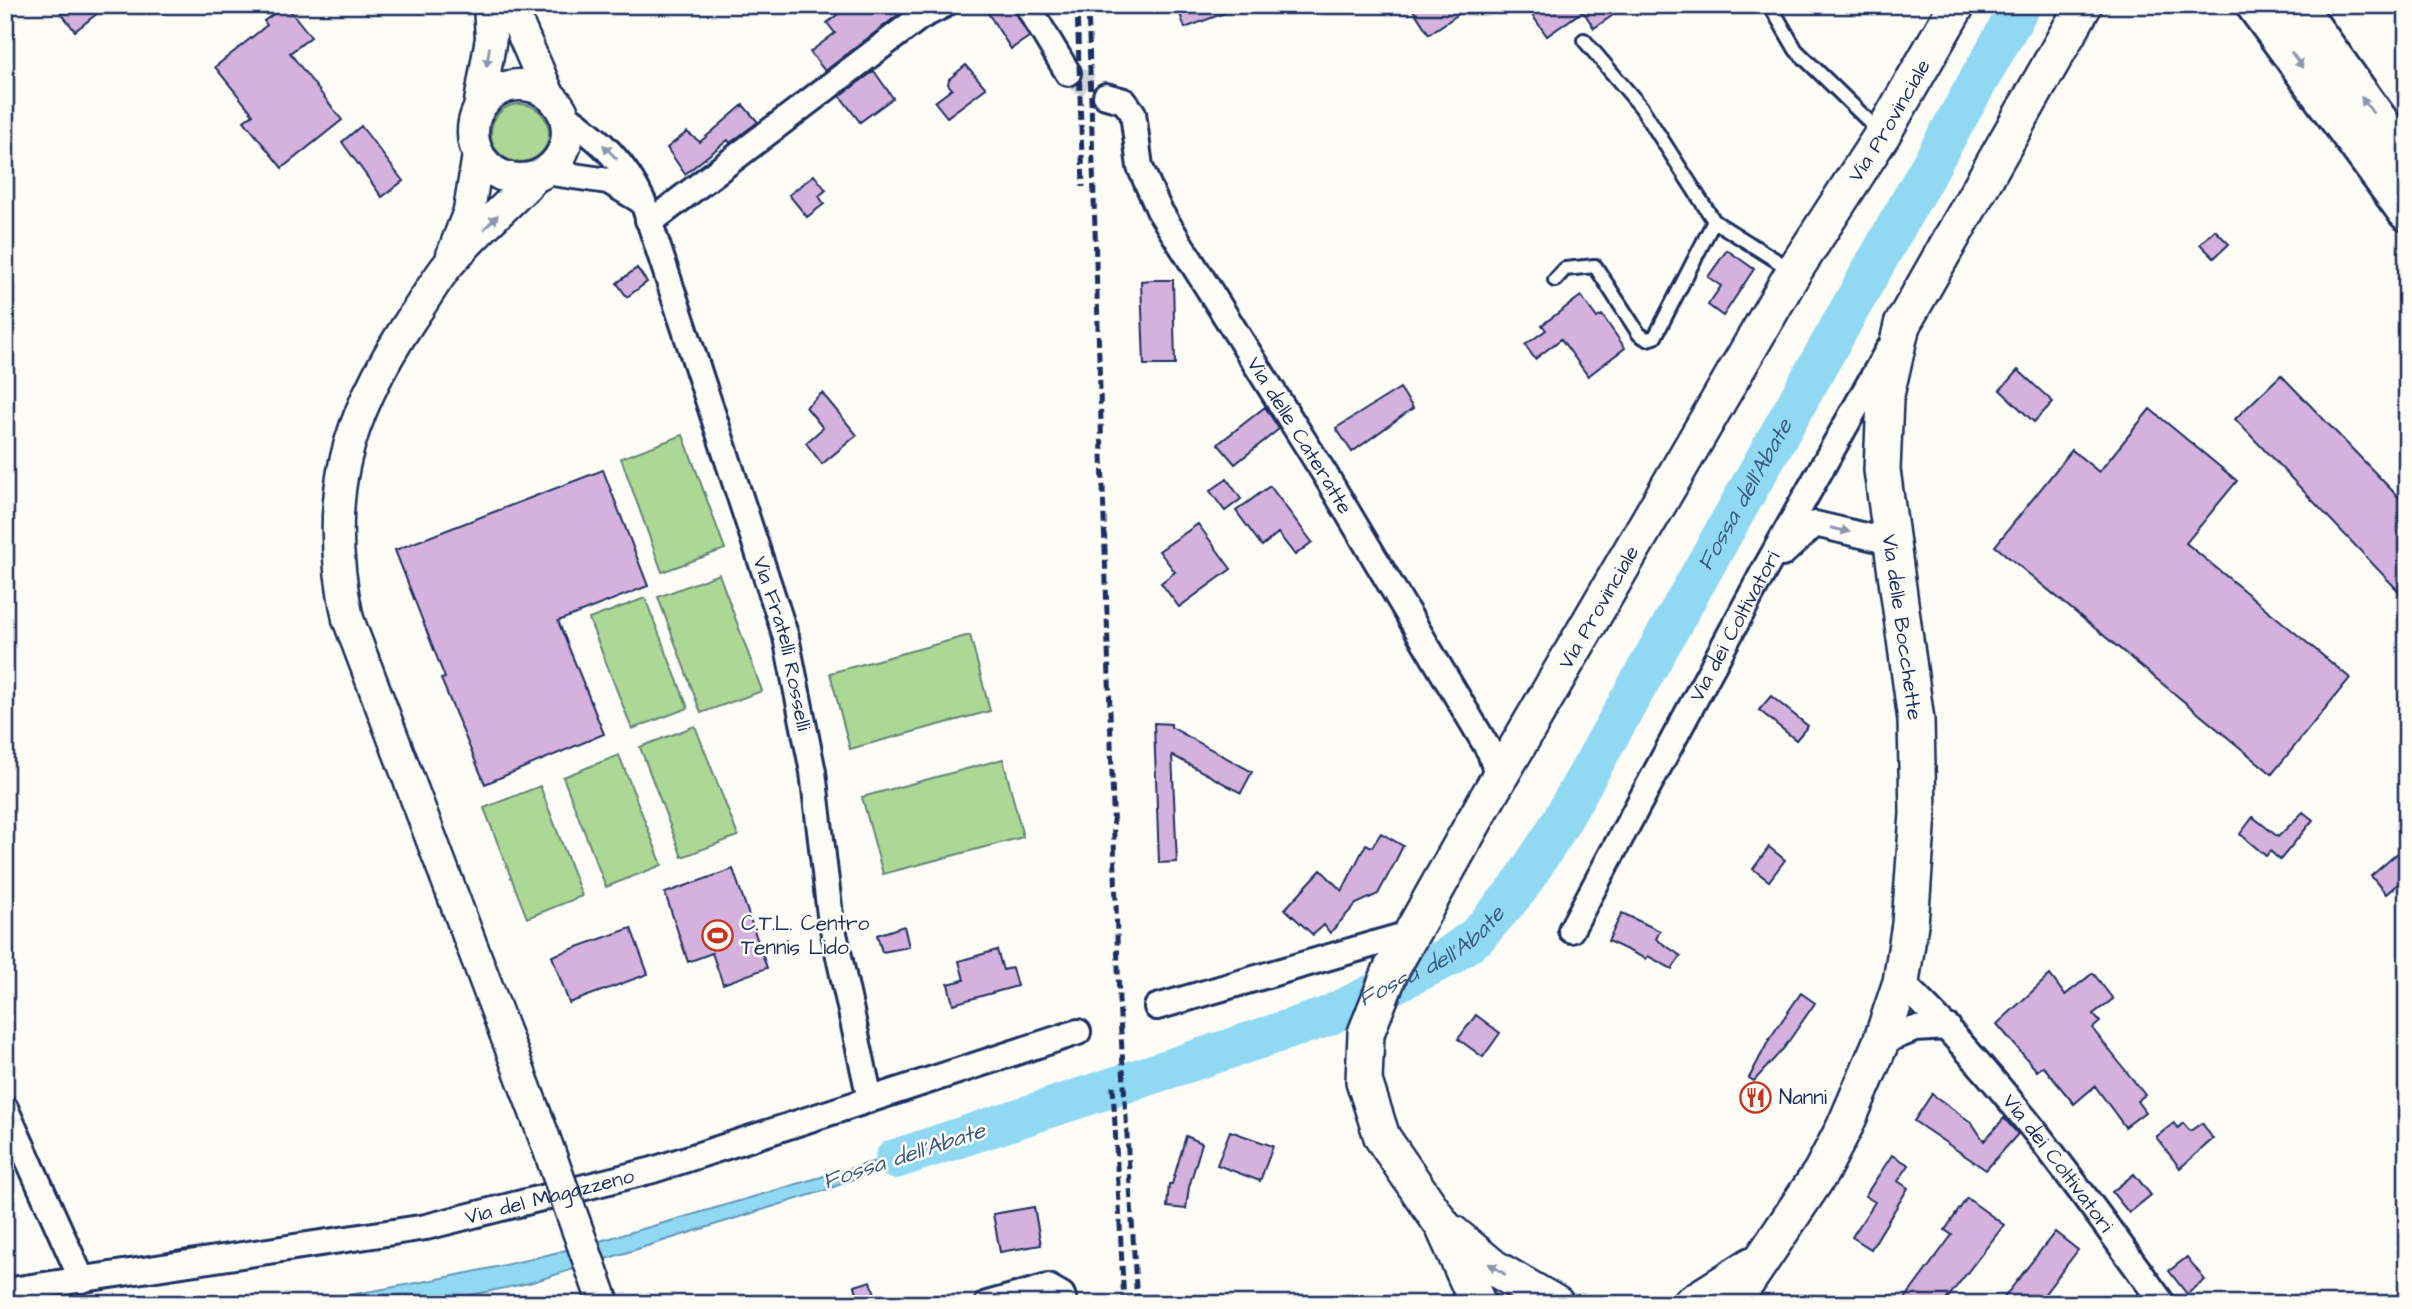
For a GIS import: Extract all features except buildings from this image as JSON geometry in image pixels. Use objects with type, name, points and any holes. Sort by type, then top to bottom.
[{"type":"highway","points":[[2256,5],[2407,211]]},
{"type":"highway","points":[[2295,5],[2407,160]]},
{"type":"main road","name":"Via Provinciale","points":[[1478,1304],[1443,1226],[1382,1138],[1364,1081],[1366,1033],[1391,970],[1499,780],[1794,271],[1882,135],[1957,5]]},
{"type":"main road","name":"Via delle Bocchette","points":[[1732,1304],[1758,1261],[1821,1172],[1859,1097],[1901,982],[1910,923],[1918,814],[1916,720],[1882,471],[1885,399],[1902,325],[2084,5]]},
{"type":"main road","name":"Via Provinciale","points":[[1443,1226],[1494,1268],[1556,1304]]},
{"type":"main road","name":"Via delle Bocchette","points":[[1690,1304],[1758,1261]]},
{"type":"street","points":[[489,5],[491,38],[479,108],[473,123],[473,140],[478,155],[488,168],[502,176],[518,180],[540,175],[608,181],[645,211],[661,214],[920,17],[944,5]]},
{"type":"street","points":[[510,5],[557,104],[567,140],[556,163],[540,175],[448,265],[386,357],[368,393],[347,451],[337,496],[340,581],[348,619],[542,1132],[604,1304]]},
{"type":"street","points":[[1027,5],[1068,73]]},
{"type":"street","points":[[479,108],[489,96],[503,88],[519,85],[535,87],[557,104]]},
{"type":"street","name":"Via delle Cateratte","points":[[1106,96],[1124,101],[1132,113],[1140,167],[1159,210],[1362,536],[1490,752],[1499,780]]},
{"type":"street","name":"Via Fratelli Rosselli","points":[[557,104],[592,134],[630,173],[645,211],[786,637],[813,772],[830,915],[870,1098]]},
{"type":"street","points":[[448,265],[469,211],[478,155]]},
{"type":"street","name":"Via dei Coltivatori","points":[[1571,930],[1765,569],[1902,325]]},
{"type":"street","points":[[1765,569],[1815,524],[1891,542]]},
{"type":"street","points":[[1157,1007],[1412,933]]},
{"type":"street","name":"Via dei Coltivatori","points":[[1901,982],[1948,1027],[2078,1187],[2163,1304]]},
{"type":"street","points":[[1881,1042],[1915,1029],[1948,1027]]},
{"type":"street","name":"Via del Magazzeno","points":[[5,1291],[426,1227],[653,1170],[1078,1032]]},
{"type":"street","points":[[5,1108],[82,1280]]},
{"type":"street","points":[[987,1304],[1048,1287],[1062,1295],[1065,1304]]},
{"type":"lane","points":[[1770,5],[1796,50],[1882,135]]},
{"type":"lane","points":[[1584,40],[1641,107],[1714,220],[1794,271]]},
{"type":"lane","points":[[1555,280],[1565,269],[1595,266],[1639,334],[1647,339],[1654,337],[1714,220]]},
{"type":"green space","points":[[520,104],[541,112],[549,133],[541,154],[520,162],[499,154],[491,133],[499,112]]},
{"type":"green space","points":[[683,435],[725,549],[662,572],[621,458]]},
{"type":"green space","points":[[719,574],[762,691],[701,713],[658,597]]},
{"type":"green space","points":[[645,598],[688,708],[632,729],[589,619]]},
{"type":"green space","points":[[970,635],[990,711],[850,749],[830,673]]},
{"type":"green space","points":[[695,726],[738,836],[682,857],[640,747]]},
{"type":"green space","points":[[619,755],[662,865],[606,887],[563,777]]},
{"type":"green space","points":[[1003,759],[1023,837],[883,874],[862,797]]},
{"type":"green space","points":[[540,786],[582,896],[527,918],[484,808]]},
{"type":"water","points":[[946,1142],[826,1190],[529,1283],[428,1304],[292,1304],[484,1270],[547,1255]]},
{"type":"waterway","name":"Fossa dell'Abate","points":[[895,1159],[1326,1017],[1448,957],[1477,936],[1518,889],[1555,832],[2021,5]]},
{"type":"tunnel","points":[[1068,73],[1106,96]]},
{"type":"railway","points":[[1077,5],[1083,187]]},
{"type":"railway","points":[[1088,5],[1119,1000],[1137,1304]]},
{"type":"railway","points":[[1113,1086],[1124,1304]]},
{"type":"place","name":"C.T.L. Centro Tennis Lido","points":[[718,935]]},
{"type":"place","name":"Nanni","points":[[1756,1097]]}]
